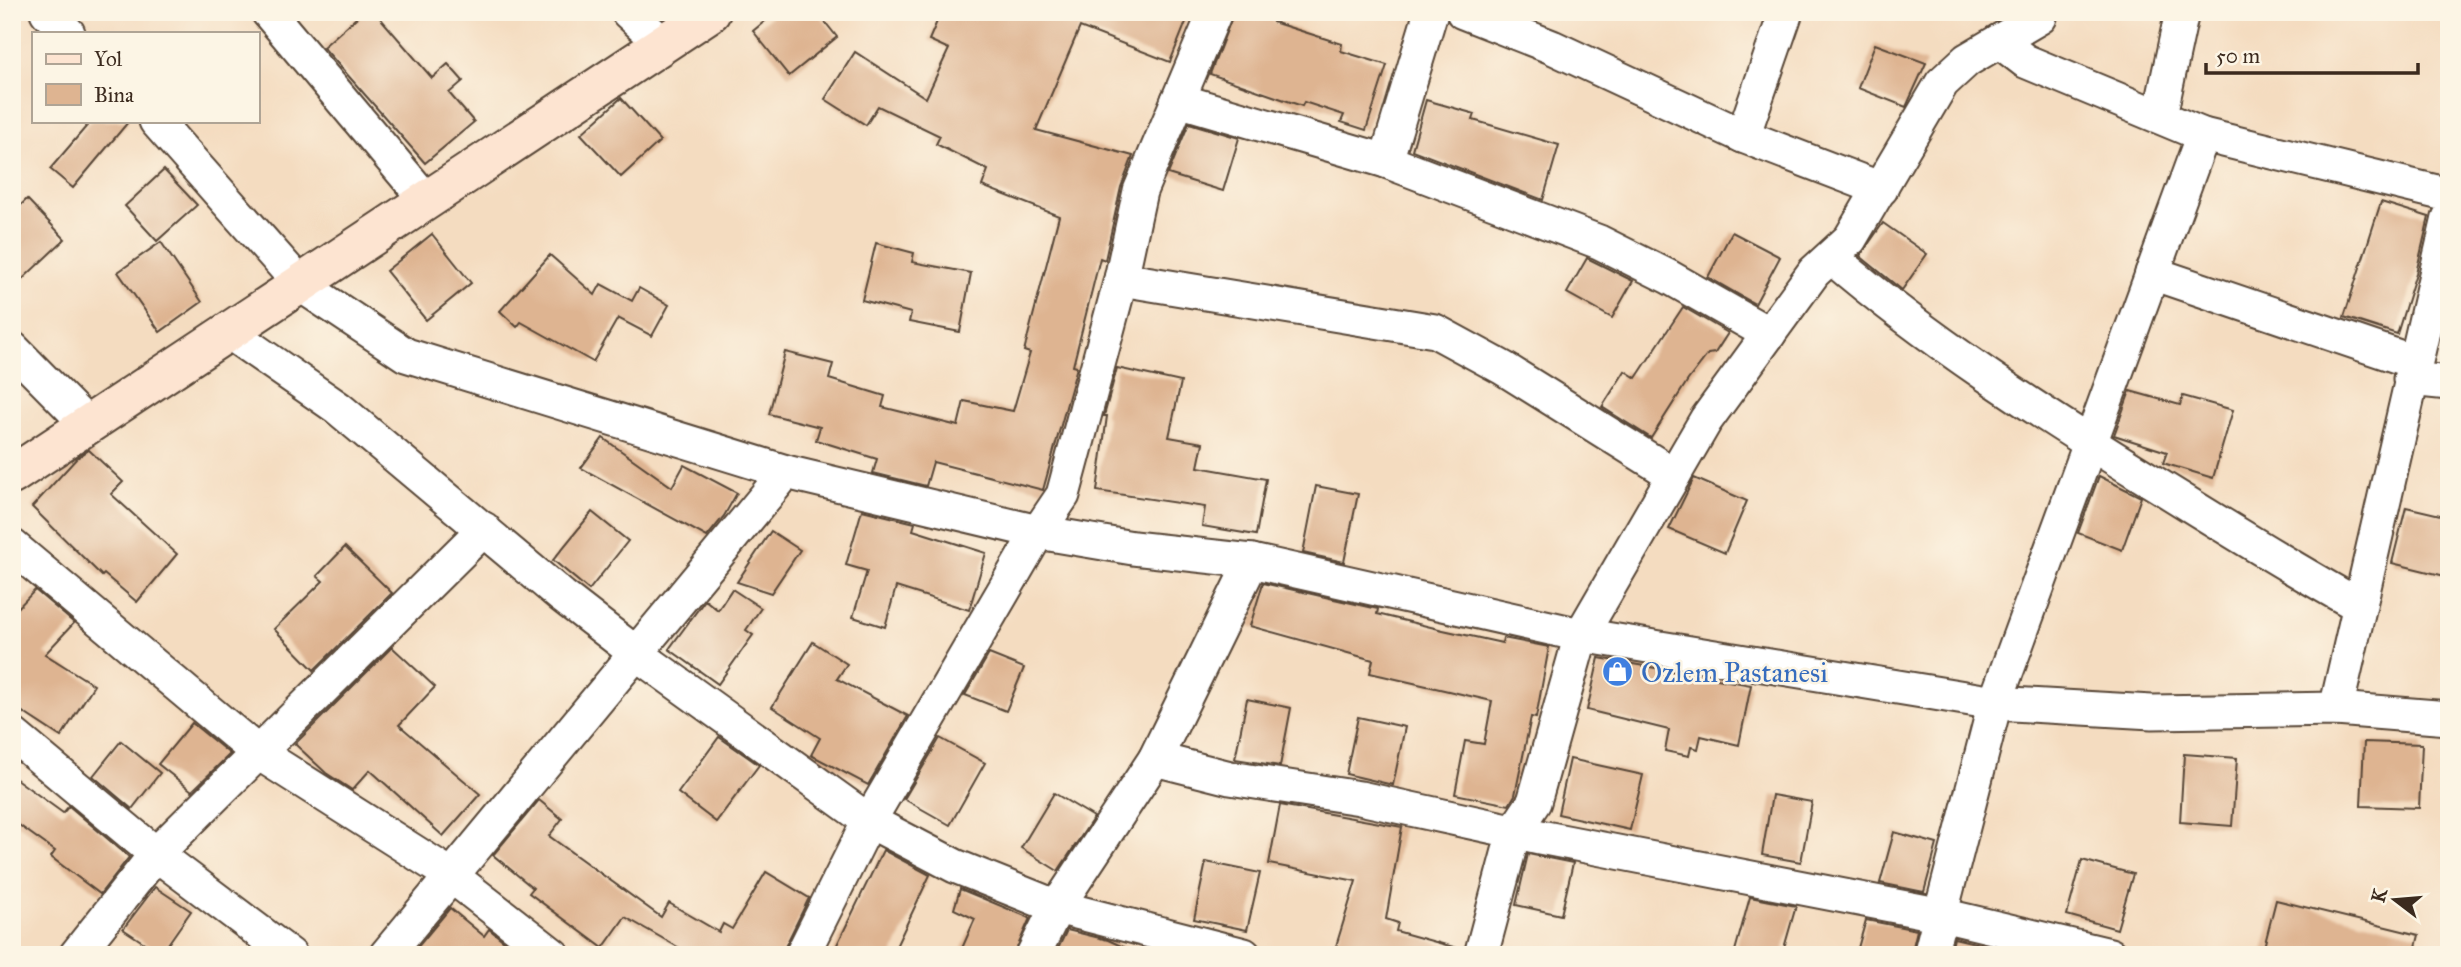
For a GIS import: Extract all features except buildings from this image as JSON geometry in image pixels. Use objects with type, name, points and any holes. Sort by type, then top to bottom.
[{"type":"street","points":[[47,12],[67,32]]},
{"type":"street","points":[[268,12],[427,201]]},
{"type":"street","points":[[628,12],[664,46]]},
{"type":"street","points":[[12,475],[227,331],[664,46],[711,12]]},
{"type":"street","points":[[802,955],[869,821],[1038,532],[1063,495],[1121,279],[1140,191],[1214,12]]},
{"type":"street","points":[[1386,161],[1431,12]]},
{"type":"street","points":[[1462,12],[1552,47],[1744,136],[1881,188]]},
{"type":"street","points":[[1744,136],[1786,12]]},
{"type":"street","points":[[1481,955],[1514,832],[1534,802],[1581,635],[1706,420],[1814,272],[1850,239],[1942,83],[1967,60],[2039,17],[2041,12]]},
{"type":"street","points":[[2160,115],[2182,12]]},
{"type":"street","points":[[1999,41],[2025,61],[2203,135],[2449,195]]},
{"type":"street","points":[[1178,100],[1386,161],[1599,242],[1670,277],[1769,334]]},
{"type":"street","points":[[157,122],[301,285],[406,355],[786,472],[1038,532],[1133,548],[1252,561],[1581,635],[1995,703],[2152,712],[2336,709],[2449,718]]},
{"type":"street","points":[[1930,955],[1995,703],[2203,135]]},
{"type":"street","points":[[2336,709],[2449,218]]},
{"type":"street","points":[[1831,257],[1871,292],[1965,362],[2299,572],[2358,605]]},
{"type":"street","points":[[2152,273],[2449,383]]},
{"type":"street","points":[[1121,279],[1435,331],[1503,368],[1674,475]]},
{"type":"street","points":[[227,331],[338,408],[637,654],[869,821],[955,866],[1057,907],[1244,955]]},
{"type":"street","points":[[12,348],[88,425]]},
{"type":"street","points":[[386,955],[449,874],[637,654],[786,472]]},
{"type":"street","points":[[76,955],[156,854],[484,529]]},
{"type":"street","points":[[12,546],[257,752],[449,874],[552,955]]},
{"type":"street","points":[[1033,955],[1057,907],[1155,759],[1252,561]]},
{"type":"street","points":[[12,734],[156,854],[290,955]]},
{"type":"street","points":[[1155,759],[1230,778],[1360,798],[1514,832],[1942,915],[2110,955]]},
{"type":"place","name":"Ozlem Pastanesi","points":[[1618,672]]}]
